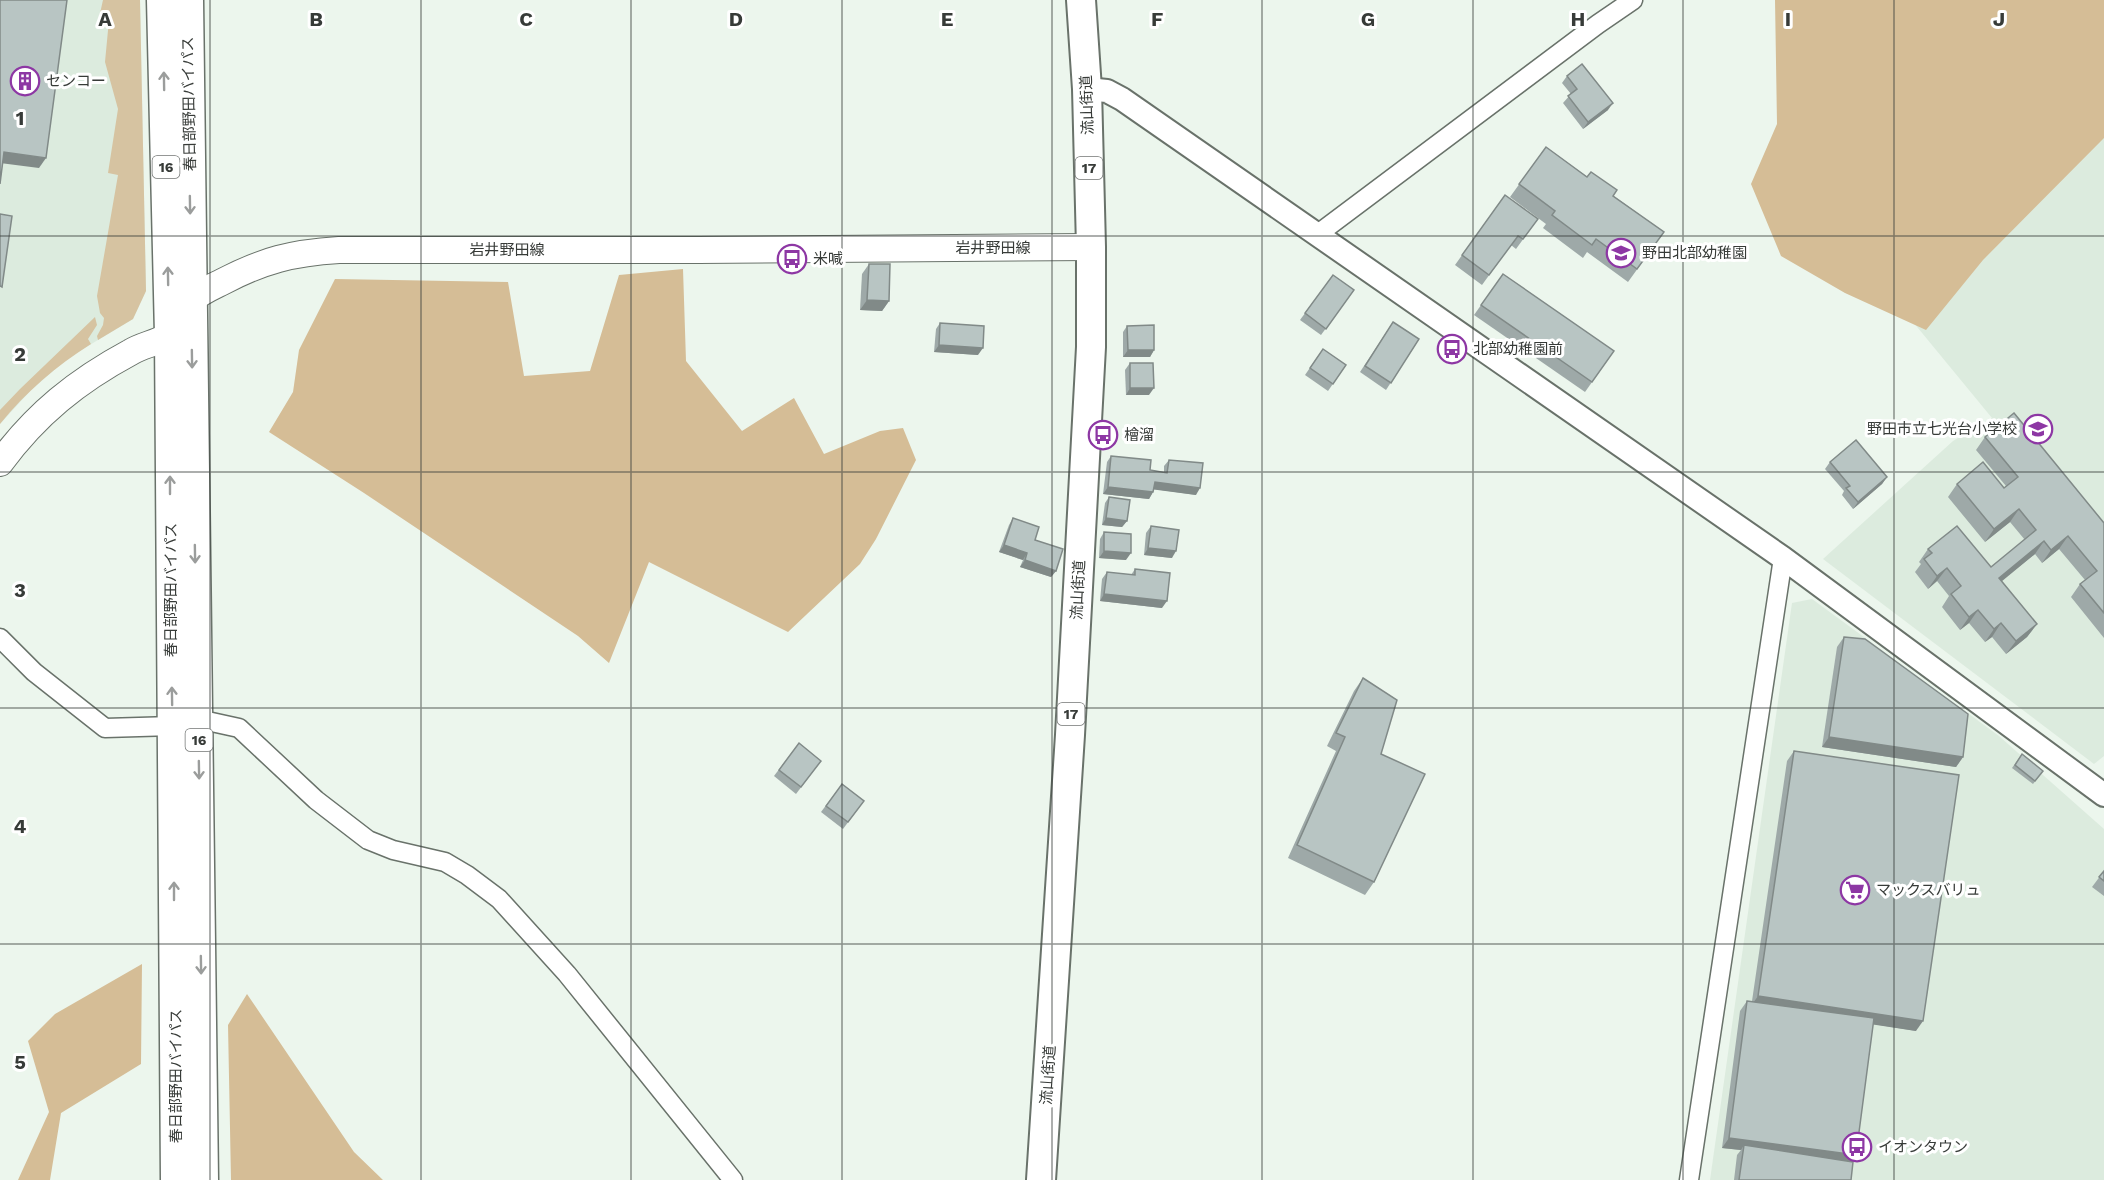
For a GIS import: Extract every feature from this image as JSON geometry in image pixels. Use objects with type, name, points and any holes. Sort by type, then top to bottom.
[{"type":"highway","name":"春日部野田バイパス","points":[[162,0],[170,335],[203,1180]]},
{"type":"highway","name":"春日部野田バイパス","points":[[176,1180],[191,301],[188,0]]},
{"type":"main road","name":"流山街道","points":[[1041,1180],[1070,735],[1091,347],[1087,89],[1081,0]]},
{"type":"main road","name":"岩井野田線","points":[[170,335],[191,301],[241,272],[280,257],[328,250],[1091,248]]},
{"type":"main road","points":[[0,463],[43,412],[73,387],[133,350],[170,335]]},
{"type":"street","points":[[1318,234],[1633,0]]},
{"type":"street","points":[[1087,89],[1107,91],[1122,99],[1318,234],[1783,558],[2104,795]]},
{"type":"street","points":[[1689,1180],[1783,558]]},
{"type":"street","points":[[0,638],[34,672],[105,728],[185,723],[239,728],[316,800],[368,840],[393,850],[445,862],[467,875],[499,899],[567,974],[733,1180]]},
{"type":"shaded area","points":[[0,0],[140,0],[146,291],[133,319],[68,358],[31,390],[0,424]]},
{"type":"shaded area","points":[[103,0],[140,0],[146,291],[133,319],[98,340],[97,336],[104,318],[100,313],[97,296],[118,175],[108,173],[118,109],[105,62],[109,20],[99,18]]},
{"type":"shaded area","points":[[1775,0],[2104,0],[2104,138],[1983,260],[1926,330],[1845,293],[1781,256],[1751,184],[1777,124]]},
{"type":"shaded area","name":"野田市立七光台小学校","points":[[2104,107],[2104,756],[2094,764],[1823,559],[1953,441],[1992,418],[1890,294]]},
{"type":"shaded area","points":[[683,269],[686,361],[742,431],[794,398],[824,454],[880,431],[903,428],[916,460],[876,539],[860,564],[788,632],[649,562],[609,663],[578,636],[269,432],[293,392],[299,350],[335,279],[508,282],[524,376],[590,371],[619,275]]},
{"type":"shaded area","points":[[95,317],[97,325],[88,339],[91,344],[42,380],[0,424],[0,410]]},
{"type":"shaded area","points":[[1812,599],[1999,736],[2104,829],[2104,1180],[1710,1180],[1792,603]]},
{"type":"shaded area","points":[[142,964],[141,1064],[61,1113],[50,1180],[18,1180],[49,1112],[28,1041],[55,1014]]},
{"type":"shaded area","points":[[247,994],[354,1152],[383,1180],[231,1180],[228,1025]]},
{"type":"building","name":"センコー","points":[[0,0],[67,0],[46,158],[4,152],[0,184]]},
{"type":"building","points":[[1582,64],[1613,103],[1588,122],[1568,96],[1577,89],[1567,76]]},
{"type":"building","points":[[1546,147],[1587,177],[1591,172],[1617,190],[1613,196],[1664,232],[1637,269],[1596,239],[1592,245],[1552,215],[1555,211],[1519,184]]},
{"type":"building","points":[[1505,195],[1538,219],[1523,239],[1518,236],[1489,275],[1462,255]]},
{"type":"building","points":[[0,214],[12,216],[2,287],[0,286]]},
{"type":"building","points":[[869,264],[890,264],[889,301],[867,300]]},
{"type":"building","points":[[1503,274],[1614,351],[1592,382],[1481,305]]},
{"type":"building","points":[[1333,275],[1354,290],[1326,329],[1305,313]]},
{"type":"building","points":[[1393,322],[1419,339],[1391,383],[1365,366]]},
{"type":"building","points":[[940,323],[984,326],[983,348],[939,345]]},
{"type":"building","points":[[1154,325],[1154,350],[1128,350],[1127,326]]},
{"type":"building","points":[[1323,349],[1346,365],[1333,384],[1310,368]]},
{"type":"building","points":[[1130,363],[1153,363],[1154,388],[1130,388]]},
{"type":"building","points":[[2014,413],[2104,523],[2104,613],[2080,584],[2097,571],[2068,536],[2051,550],[2044,541],[1999,578],[2037,624],[2016,641],[2001,623],[1994,629],[1978,610],[1969,617],[1951,594],[1961,586],[1947,568],[1937,576],[1924,559],[1932,553],[1928,549],[1957,526],[1991,567],[2036,530],[2019,509],[1994,529],[1957,484],[1983,462],[2004,488],[2018,477],[1985,437]]},
{"type":"building","points":[[1856,440],[1887,477],[1858,502],[1846,488],[1850,486],[1830,462]]},
{"type":"building","points":[[1111,456],[1151,460],[1150,470],[1167,473],[1169,460],[1203,463],[1200,488],[1155,482],[1153,492],[1108,487]]},
{"type":"building","points":[[1109,497],[1130,500],[1127,521],[1106,518]]},
{"type":"building","points":[[1013,518],[1039,527],[1035,540],[1063,549],[1056,571],[1025,560],[1027,553],[1004,545]]},
{"type":"building","points":[[1151,526],[1179,530],[1176,551],[1148,548]]},
{"type":"building","points":[[1104,532],[1131,534],[1131,553],[1104,551]]},
{"type":"building","points":[[1135,569],[1170,573],[1167,601],[1104,594],[1107,572],[1135,575]]},
{"type":"building","points":[[1844,637],[1865,639],[1968,714],[1963,757],[1829,737]]},
{"type":"building","points":[[1363,678],[1397,700],[1381,754],[1425,774],[1374,882],[1297,845],[1345,737],[1336,733]]},
{"type":"building","points":[[799,743],[821,761],[801,787],[779,770]]},
{"type":"building","points":[[1794,751],[1959,775],[1923,1021],[1758,996]]},
{"type":"building","points":[[2022,754],[2043,771],[2035,781],[2015,765]]},
{"type":"building","points":[[842,784],[864,801],[848,822],[826,806]]},
{"type":"building","points":[[2104,871],[2104,881],[2099,877]]},
{"type":"building","points":[[1747,1001],[1874,1018],[1856,1155],[1729,1138]]},
{"type":"building","points":[[1744,1145],[1853,1162],[1851,1180],[1739,1180]]},
{"type":"place","name":"センコー","points":[[25,81]]},
{"type":"place","name":"野田北部幼稚園","points":[[1621,253]]},
{"type":"place","name":"米喊","points":[[792,259]]},
{"type":"place","name":"北部幼稚園前","points":[[1452,349]]},
{"type":"place","name":"野田市立七光台小学校","points":[[2038,429]]},
{"type":"place","name":"檜溜","points":[[1103,435]]},
{"type":"place","name":"マックスバリュ","points":[[1855,890]]},
{"type":"place","name":"イオンタウン","points":[[1857,1147]]}]
